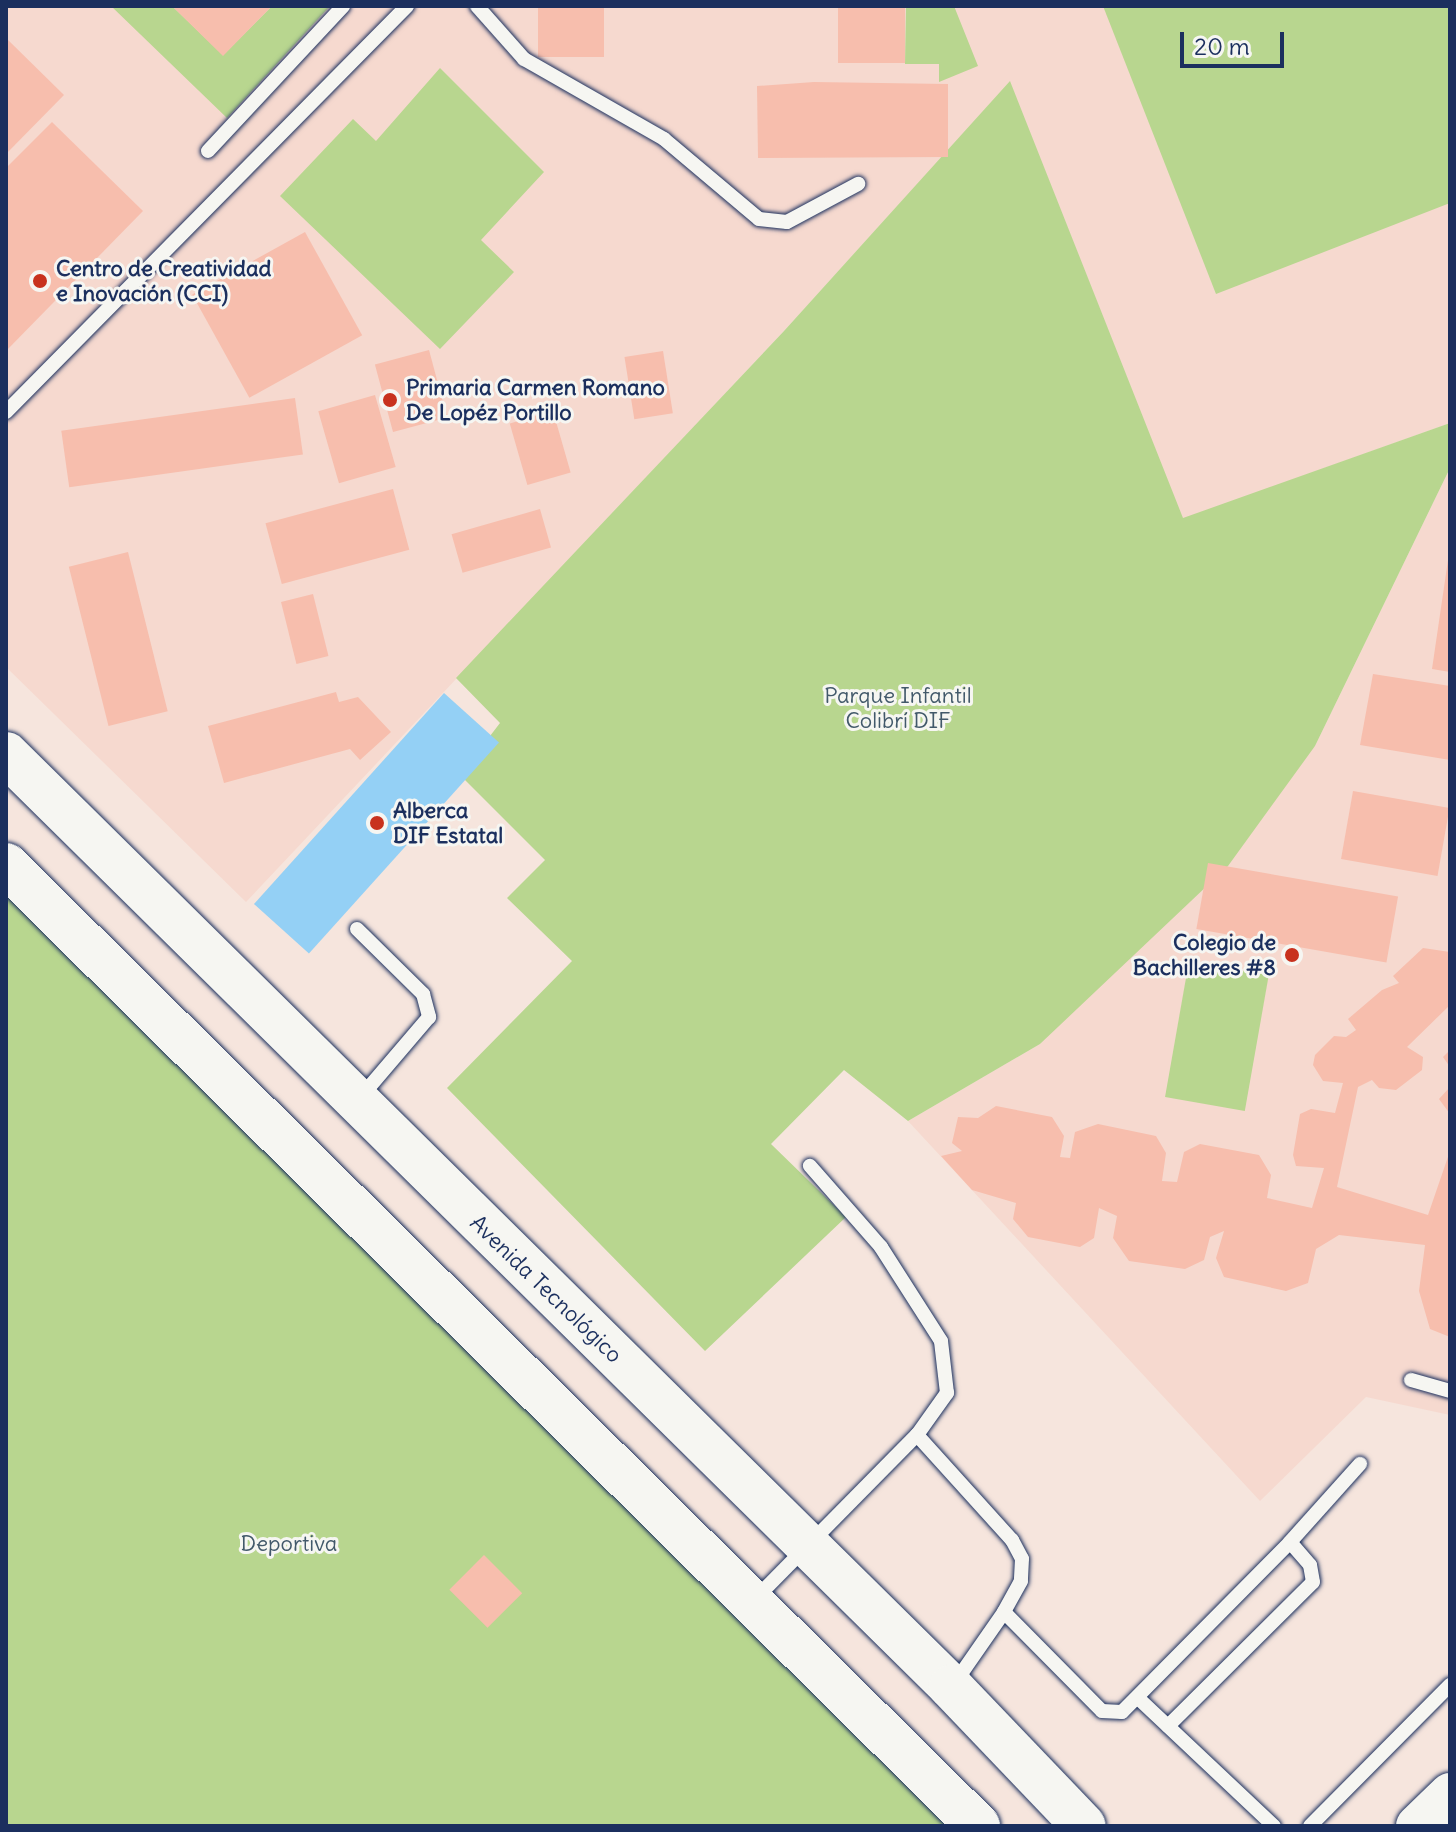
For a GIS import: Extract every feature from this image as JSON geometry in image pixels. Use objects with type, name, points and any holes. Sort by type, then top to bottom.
[{"type":"main road","name":"Avenida Tecnológico","points":[[6,754],[951,1687],[1084,1826]]},
{"type":"main road","points":[[6,865],[755,1600],[978,1826]]},
{"type":"main road","points":[[1417,1826],[1450,1794]]},
{"type":"lane","points":[[208,151],[343,6]]},
{"type":"lane","points":[[6,412],[407,6]]},
{"type":"lane","points":[[477,6],[524,59],[664,139],[759,219],[787,222],[858,184]]},
{"type":"lane","points":[[356,1102],[429,1017],[423,994],[357,929]]},
{"type":"lane","points":[[755,1600],[806,1543],[917,1435],[947,1393],[941,1341],[881,1247],[810,1166]]},
{"type":"lane","points":[[1411,1380],[1450,1391]]},
{"type":"lane","points":[[917,1435],[1012,1540],[1022,1559],[1021,1581],[1004,1612],[951,1687]]},
{"type":"lane","points":[[1004,1612],[1102,1711],[1116,1714],[1138,1698],[1290,1542],[1360,1464]]},
{"type":"lane","points":[[1168,1726],[1313,1582],[1310,1565],[1290,1542]]},
{"type":"lane","points":[[1310,1826],[1450,1685]]},
{"type":"lane","points":[[1138,1698],[1274,1826]]},
{"type":"shaded area","points":[[6,6],[1450,6],[1450,423],[1183,519],[1010,82],[784,331],[246,902],[6,667]]},
{"type":"shaded area","name":"Colegio de Bachilleres #8","points":[[1450,468],[1450,1415],[1366,1397],[1260,1501],[908,1121],[1040,1044],[1315,746]]},
{"type":"green space","points":[[111,6],[172,6],[223,55],[272,6],[330,6],[227,118]]},
{"type":"green space","points":[[906,6],[954,6],[978,66],[939,82],[939,64],[905,64]]},
{"type":"green space","points":[[1103,6],[1450,6],[1450,203],[1216,294]]},
{"type":"green space","points":[[440,68],[544,172],[481,240],[514,272],[440,349],[280,196],[353,119],[376,141]]},
{"type":"green space","name":"Parque Infantil Colibrí DIF","points":[[1010,81],[1183,518],[1450,423],[1450,468],[1315,746],[1228,866],[1040,1044],[908,1121],[844,1070],[771,1144],[846,1217],[705,1351],[447,1088],[572,961],[507,898],[545,860],[460,775],[500,723],[456,678],[784,331]]},
{"type":"green space","name":"Deportiva","points":[[6,867],[976,1826],[6,1826]]},
{"type":"green space","points":[[1189,961],[1269,975],[1245,1111],[1165,1097]]},
{"type":"water","name":"Alberca DIF Estatal","points":[[444,693],[499,743],[309,954],[254,904]]},
{"type":"building","points":[[172,6],[272,6],[223,56]]},
{"type":"building","points":[[538,6],[604,6],[604,57],[538,57]]},
{"type":"building","points":[[838,6],[905,6],[905,63],[838,63]]},
{"type":"building","points":[[6,38],[64,95],[6,154]]},
{"type":"building","points":[[814,82],[948,84],[948,157],[758,158],[757,86]]},
{"type":"building","name":"Centro de Creatividad e Inovación (CCI)","points":[[52,122],[143,211],[6,351],[6,168]]},
{"type":"building","points":[[305,232],[362,335],[249,398],[192,295]]},
{"type":"building","points":[[429,350],[447,418],[393,432],[375,364]]},
{"type":"building","points":[[663,351],[673,413],[634,419],[624,357]]},
{"type":"building","points":[[375,395],[396,467],[339,483],[318,411]]},
{"type":"building","points":[[295,398],[303,454],[69,487],[61,431]]},
{"type":"building","points":[[553,411],[571,473],[527,485],[510,423]]},
{"type":"building","points":[[393,489],[409,550],[282,584],[265,523]]},
{"type":"building","points":[[540,509],[551,547],[463,573],[452,534]]},
{"type":"building","points":[[128,552],[168,711],[108,726],[69,567]]},
{"type":"building","points":[[1450,560],[1450,672],[1432,669]]},
{"type":"building","points":[[313,594],[328,656],[296,664],[281,602]]},
{"type":"building","points":[[1373,674],[1450,686],[1450,760],[1360,745]]},
{"type":"building","points":[[336,692],[339,702],[358,697],[391,732],[360,760],[350,749],[224,783],[208,726]]},
{"type":"building","points":[[1353,791],[1450,808],[1438,876],[1341,859]]},
{"type":"building","points":[[1208,863],[1398,897],[1386,962],[1196,929]]},
{"type":"building","points":[[1423,948],[1450,952],[1450,1005],[1407,1047],[1423,1057],[1422,1070],[1396,1090],[1379,1088],[1372,1080],[1358,1087],[1337,1187],[1428,1215],[1450,1151],[1450,1337],[1430,1329],[1419,1291],[1425,1245],[1339,1235],[1316,1249],[1308,1283],[1286,1291],[1224,1277],[1216,1258],[1224,1231],[1210,1237],[1204,1260],[1185,1269],[1129,1261],[1113,1238],[1117,1216],[1099,1208],[1094,1238],[1080,1247],[1028,1237],[1013,1219],[1016,1203],[972,1190],[941,1156],[962,1151],[952,1143],[958,1117],[978,1118],[996,1106],[1052,1117],[1064,1136],[1060,1157],[1070,1158],[1075,1132],[1098,1124],[1156,1136],[1166,1153],[1162,1181],[1177,1182],[1184,1152],[1200,1144],[1259,1155],[1271,1175],[1267,1198],[1312,1208],[1324,1168],[1296,1166],[1293,1155],[1300,1114],[1311,1109],[1335,1113],[1343,1083],[1323,1081],[1313,1065],[1315,1055],[1334,1036],[1346,1037],[1356,1030],[1348,1019],[1382,990],[1399,983],[1393,976]]},
{"type":"building","points":[[1450,1050],[1450,1067],[1443,1057]]},
{"type":"building","points":[[1450,1087],[1450,1114],[1439,1099]]},
{"type":"building","points":[[484,1555],[522,1593],[488,1628],[449,1590]]},
{"type":"place","name":"Centro de Creatividad e Inovación (CCI)","points":[[40,281]]},
{"type":"place","name":"Primaria Carmen Romano De Lopéz Portillo","points":[[390,400]]},
{"type":"place","name":"Alberca DIF Estatal","points":[[377,823]]},
{"type":"place","name":"Colegio de Bachilleres #8","points":[[1292,955]]}]
